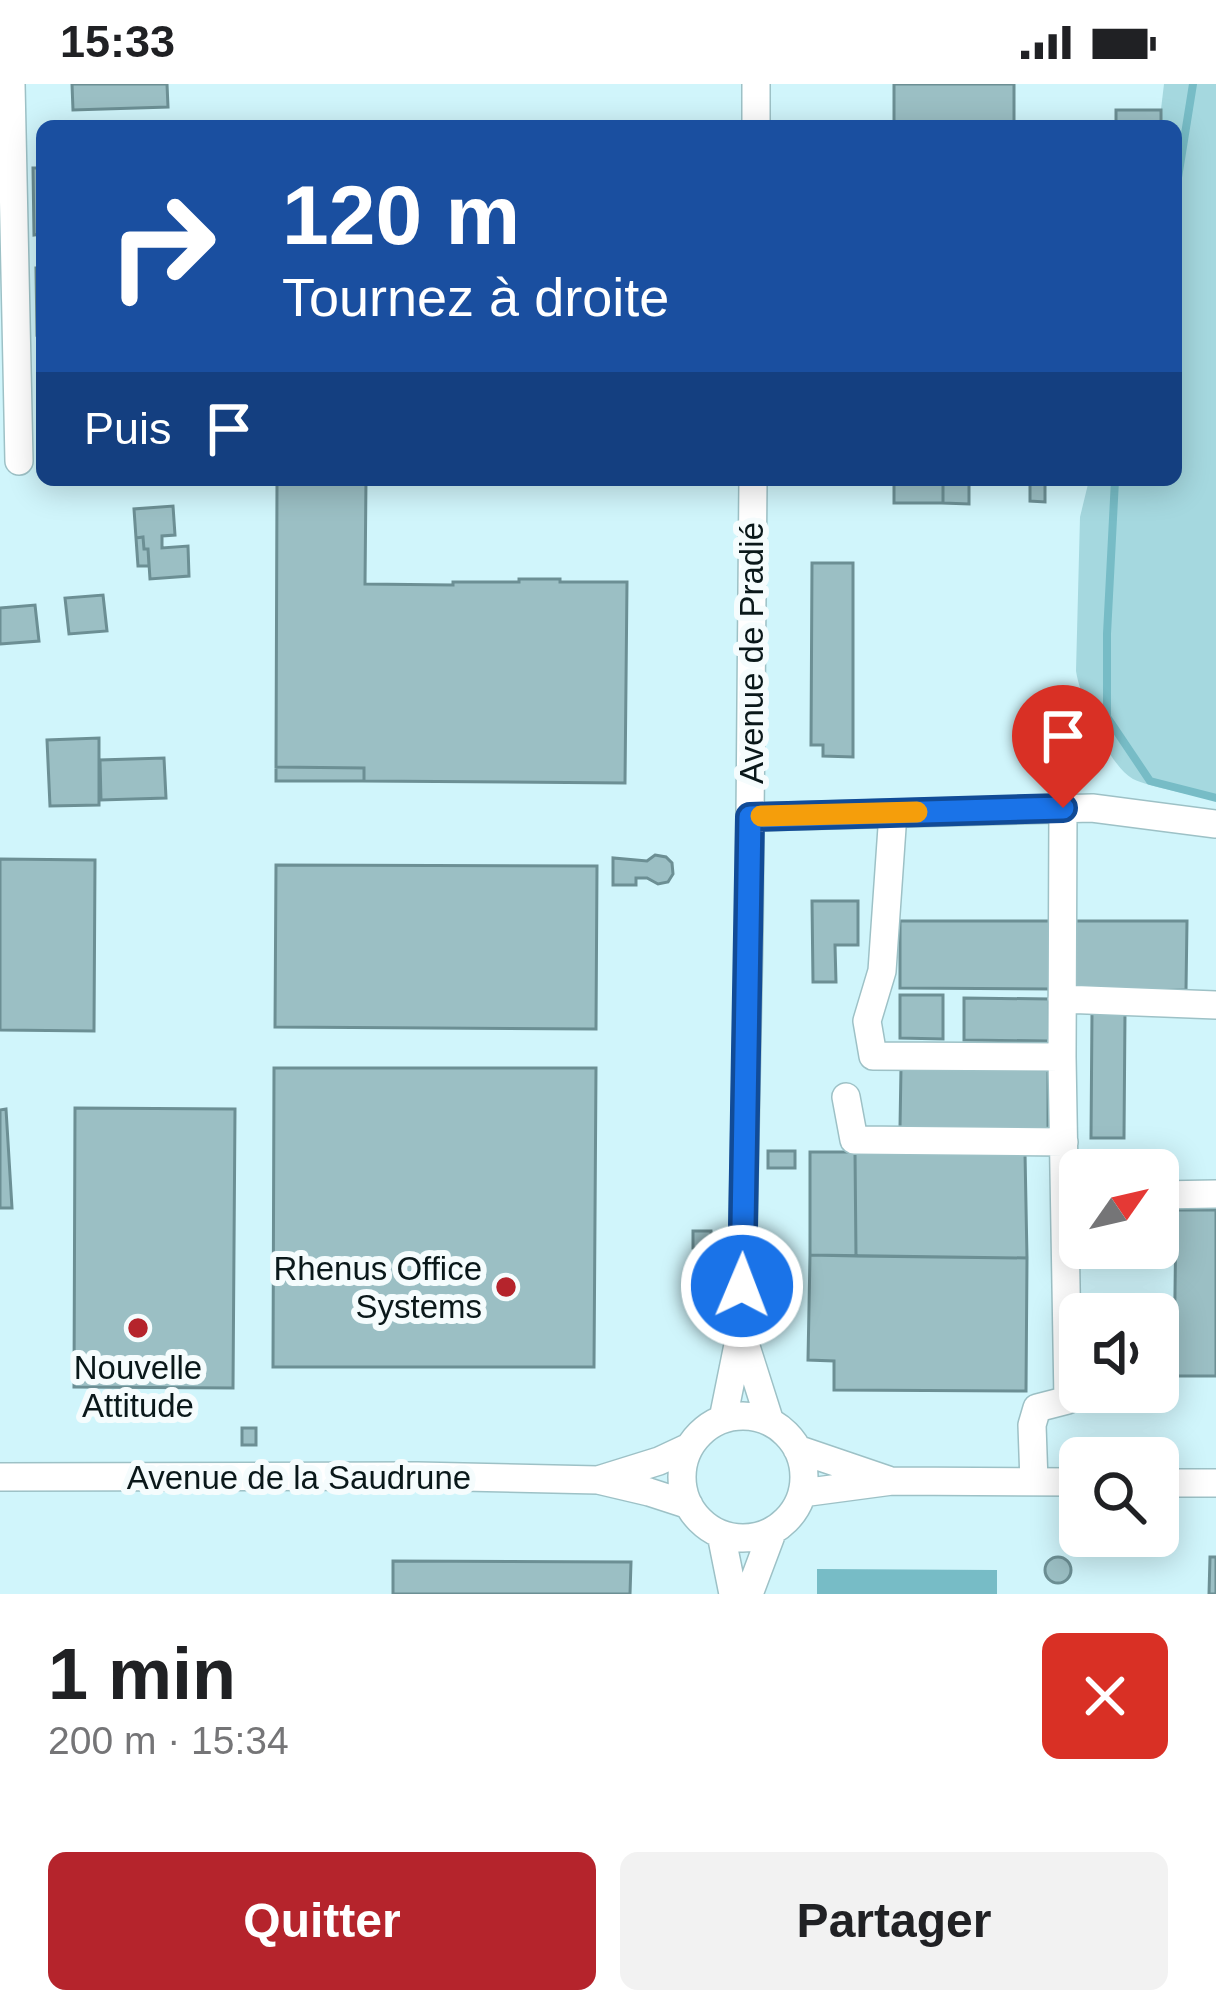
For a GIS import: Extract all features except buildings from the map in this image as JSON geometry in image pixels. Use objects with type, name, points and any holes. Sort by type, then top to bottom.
[{"type":"street","points":[[11,84],[20,461]]},
{"type":"street","points":[[756,84],[756,120]]},
{"type":"street","name":"Avenue de Pradié","points":[[722,1419],[741,1330],[753,486]]},
{"type":"street","points":[[1063,808],[1065,1149]]},
{"type":"street","points":[[750,817],[1092,808],[1216,824]]},
{"type":"street","points":[[893,813],[882,971],[867,1021],[873,1056],[1062,1057]]},
{"type":"street","points":[[1062,999],[1216,1005]]},
{"type":"street","points":[[847,1097],[854,1140],[1064,1142]]},
{"type":"street","points":[[1179,1195],[1216,1193]]},
{"type":"street","points":[[1034,1482],[1031,1425],[1036,1408],[1068,1400],[1071,1269]]},
{"type":"street","name":"Avenue de Pradié","points":[[741,1330],[770,1422]]},
{"type":"street","points":[[754,1417],[770,1422],[797,1448],[804,1478],[802,1493],[786,1521],[773,1531],[756,1537],[721,1534],[697,1518],[688,1505],[682,1466],[689,1447],[709,1425],[722,1419],[754,1417]]},
{"type":"street","name":"Avenue de la Saudrune","points":[[598,1480],[689,1447]]},
{"type":"street","points":[[797,1448],[892,1481]]},
{"type":"street","name":"Avenue de la Saudrune","points":[[0,1478],[598,1480],[688,1505]]},
{"type":"street","points":[[802,1493],[892,1481],[1059,1482]]},
{"type":"street","points":[[1179,1483],[1216,1484]]},
{"type":"street","points":[[749,1594],[773,1531]]},
{"type":"street","points":[[721,1534],[733,1594]]},
{"type":"shaded area","points":[[1164,84],[1216,84],[1216,801],[1140,782],[1124,771],[1097,730],[1076,671],[1080,517],[1088,486],[1182,486],[1182,120],[1160,120]]},
{"type":"shaded area","points":[[817,1569],[997,1570],[997,1594],[817,1594]]},
{"type":"waterway","points":[[1182,153],[1193,84]]},
{"type":"waterway","points":[[1115,486],[1107,717],[1150,781],[1216,798]]},
{"type":"slow traffic","points":[[761,816],[917,812]]},
{"type":"place","name":"Rhenus Office Systems","points":[[506,1287]]},
{"type":"place","name":"Nouvelle Attitude","points":[[138,1328]]},
{"type":"route","points":[[742,1286],[750,817],[1063,808]]}]
